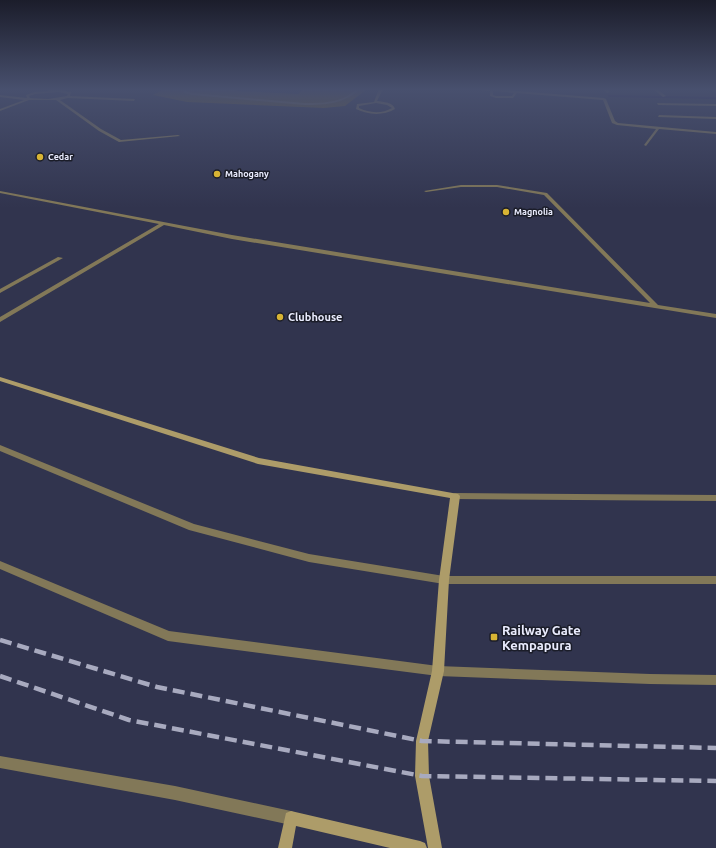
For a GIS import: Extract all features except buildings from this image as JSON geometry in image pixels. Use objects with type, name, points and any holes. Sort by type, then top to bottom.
[{"type":"street","points":[[98,129],[120,141],[178,136]]},
{"type":"street","points":[[646,144],[658,129]]},
{"type":"street","points":[[665,129],[716,133]]},
{"type":"street","points":[[426,191],[461,186],[497,186],[545,194],[656,306]]},
{"type":"street","points":[[0,192],[232,237],[716,316]]},
{"type":"street","points":[[0,320],[163,224]]},
{"type":"street","points":[[0,291],[60,258]]},
{"type":"street","points":[[0,380],[258,461],[455,496],[716,498]]},
{"type":"street","points":[[0,448],[192,527],[309,558],[444,580],[716,580]]},
{"type":"street","points":[[435,848],[422,776],[422,741],[438,671],[444,580],[455,496]]},
{"type":"street","points":[[0,565],[168,636],[438,671],[716,680]]},
{"type":"street","points":[[0,762],[175,793],[420,848]]},
{"type":"street","points":[[285,848],[291,818]]},
{"type":"railway","points":[[0,640],[157,687],[422,741],[716,748]]},
{"type":"railway","points":[[0,676],[129,720],[422,776],[716,781]]},
{"type":"place","name":"Cedar","points":[[40,157]]},
{"type":"place","name":"Mahogany","points":[[217,174]]},
{"type":"place","name":"Magnolia","points":[[506,212]]},
{"type":"place","name":"Clubhouse","points":[[280,317]]},
{"type":"place","name":"Railway Gate Kempapura","points":[[494,637]]}]
